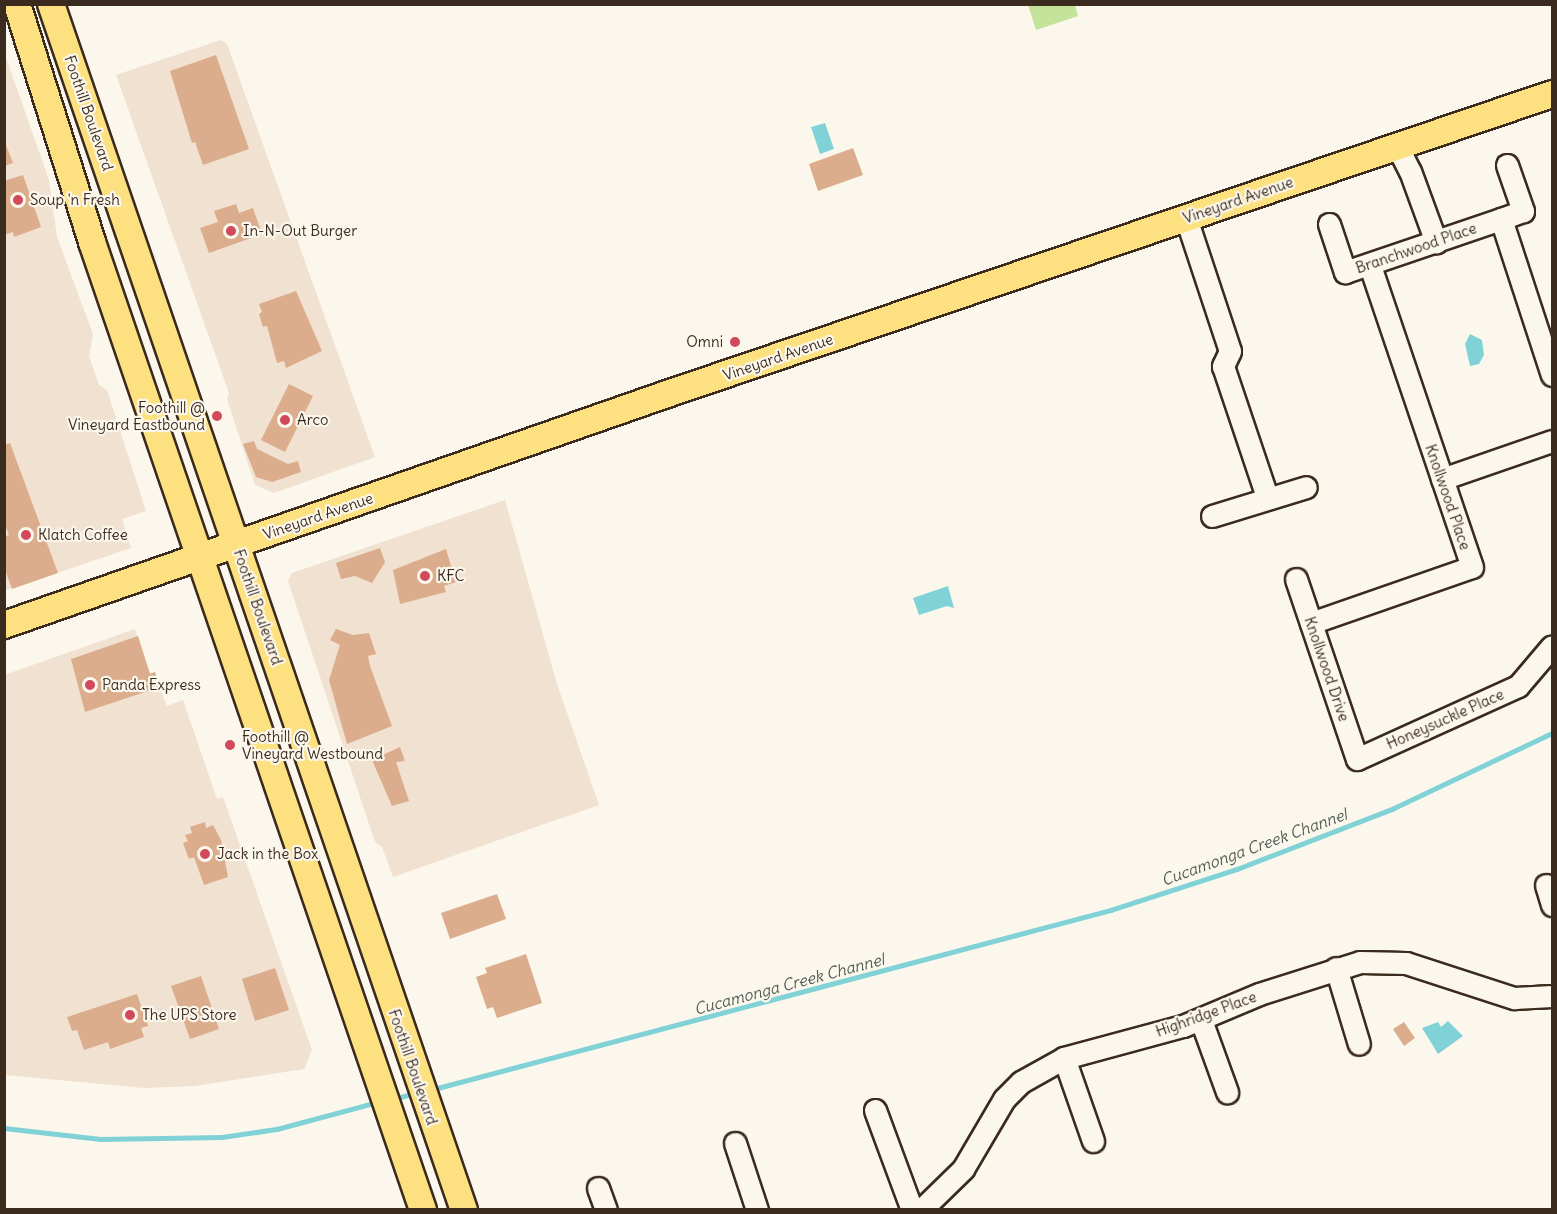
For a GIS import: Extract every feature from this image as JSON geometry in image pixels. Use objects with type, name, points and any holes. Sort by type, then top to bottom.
[{"type":"main road","points":[[17,4],[92,242],[202,558],[376,1080],[423,1209]]},
{"type":"main road","name":"Foothill Boulevard","points":[[51,4],[237,544],[412,1068],[464,1209]]},
{"type":"main road","name":"Vineyard Avenue","points":[[4,625],[1552,94]]},
{"type":"street","points":[[1397,146],[1410,171],[1436,242]]},
{"type":"street","name":"Branchwood Place","points":[[1329,224],[1345,272],[1370,265],[1523,211],[1507,165]]},
{"type":"street","points":[[1186,218],[1230,351],[1223,366],[1268,497]]},
{"type":"street","points":[[1501,219],[1552,375]]},
{"type":"street","name":"Knollwood Place","points":[[1311,623],[1472,567],[1370,265]]},
{"type":"street","points":[[1442,479],[1552,441]]},
{"type":"street","points":[[1212,516],[1306,487]]},
{"type":"street","name":"Knollwood Drive","points":[[1296,579],[1357,759]]},
{"type":"street","name":"Honeysuckle Place","points":[[1357,759],[1518,686],[1552,646]]},
{"type":"street","name":"Highridge Place","points":[[921,1209],[963,1169],[1004,1099],[1021,1082],[1064,1058],[1201,1020],[1336,968],[1360,962],[1406,963],[1514,998],[1552,996]]},
{"type":"street","points":[[1336,968],[1359,1044]]},
{"type":"street","points":[[1201,1020],[1227,1092]]},
{"type":"street","points":[[1064,1058],[1093,1141]]},
{"type":"street","points":[[875,1110],[912,1209]]},
{"type":"street","points":[[735,1143],[757,1209]]},
{"type":"street","points":[[598,1188],[606,1209]]},
{"type":"shaded area","points":[[221,40],[227,44],[375,457],[274,493],[255,485],[227,399],[229,393],[116,75]]},
{"type":"shaded area","points":[[4,52],[49,180],[57,237],[93,334],[89,356],[99,385],[107,390],[146,511],[122,519],[131,548],[6,590]]},
{"type":"shaded area","points":[[505,500],[557,684],[599,805],[393,877],[382,847],[375,842],[288,581],[292,573]]},
{"type":"shaded area","points":[[135,629],[150,673],[155,672],[160,687],[157,692],[161,691],[167,706],[183,700],[217,799],[223,797],[312,1050],[304,1069],[195,1086],[144,1088],[5,1075],[4,675]]},
{"type":"green space","points":[[1028,5],[1075,5],[1078,16],[1036,30]]},
{"type":"water","points":[[825,123],[834,149],[820,154],[811,127]]},
{"type":"water","points":[[1470,334],[1482,340],[1484,355],[1479,364],[1470,366],[1465,344]]},
{"type":"water","points":[[948,586],[954,608],[947,606],[919,615],[913,598]]},
{"type":"water","points":[[1448,1021],[1463,1036],[1438,1054],[1422,1028],[1438,1022],[1441,1027]]},
{"type":"building","points":[[216,55],[249,149],[203,165],[195,142],[192,143],[170,71]]},
{"type":"building","points":[[4,140],[13,163],[4,166]]},
{"type":"building","points":[[853,148],[863,175],[818,191],[809,164]]},
{"type":"building","name":"Soup 'n Fresh","points":[[23,175],[41,227],[14,237],[13,232],[4,235],[4,181]]},
{"type":"building","name":"In-N-Out Burger","points":[[236,204],[239,213],[253,208],[262,234],[209,253],[200,228],[218,222],[214,211]]},
{"type":"building","points":[[296,291],[322,351],[286,368],[284,361],[277,363],[267,326],[263,327],[259,314],[262,312],[259,304]]},
{"type":"building","points":[[289,384],[313,396],[285,452],[261,440]]},
{"type":"building","points":[[254,441],[257,449],[288,464],[298,461],[301,472],[272,482],[256,477],[243,444]]},
{"type":"building","points":[[10,443],[58,573],[12,589],[4,567],[4,537],[9,535],[4,522],[4,445]]},
{"type":"building","points":[[380,548],[385,562],[372,583],[355,576],[341,579],[336,563]]},
{"type":"building","name":"KFC","points":[[446,549],[456,582],[444,586],[446,592],[400,604],[393,570]]},
{"type":"building","points":[[336,629],[353,635],[369,633],[376,654],[368,656],[370,666],[392,726],[347,744],[329,680],[340,645],[330,640]]},
{"type":"building","points":[[138,636],[150,674],[155,672],[160,687],[85,712],[71,659]]},
{"type":"building","points":[[400,747],[405,761],[396,762],[409,801],[392,806],[372,760]]},
{"type":"building","name":"Jack in the Box","points":[[205,822],[206,828],[213,825],[221,840],[228,877],[204,885],[194,857],[189,859],[183,843],[188,841],[185,835],[192,833],[190,827]]},
{"type":"building","points":[[497,894],[506,919],[450,939],[441,913]]},
{"type":"building","points":[[526,954],[542,1003],[497,1018],[493,1007],[487,1009],[476,977],[487,973],[485,968]]},
{"type":"building","points":[[275,968],[289,1010],[255,1021],[242,979]]},
{"type":"building","points":[[201,976],[219,1029],[190,1039],[171,986]]},
{"type":"building","points":[[137,994],[148,1026],[141,1028],[144,1037],[110,1049],[108,1042],[84,1050],[77,1030],[72,1031],[67,1017]]},
{"type":"building","points":[[1404,1022],[1415,1038],[1404,1046],[1393,1029]]},
{"type":"waterway","name":"Cucamonga Creek Channel","points":[[430,1090],[1111,910],[1237,869],[1394,808],[1552,733]]},
{"type":"waterway","name":"Cucamonga Creek Channel","points":[[392,1099],[416,1093]]},
{"type":"waterway","name":"Cucamonga Creek Channel","points":[[4,1128],[100,1139],[222,1137],[277,1129],[378,1102]]},
{"type":"place","name":"Soup 'n Fresh","points":[[18,200]]},
{"type":"place","name":"In-N-Out Burger","points":[[231,231]]},
{"type":"place","name":"Omni","points":[[735,342]]},
{"type":"place","name":"Foothill @ Vineyard Eastbound","points":[[217,416]]},
{"type":"place","name":"Arco","points":[[285,420]]},
{"type":"place","name":"Klatch Coffee","points":[[26,535]]},
{"type":"place","name":"KFC","points":[[425,576]]},
{"type":"place","name":"Panda Express","points":[[90,685]]},
{"type":"place","name":"Foothill @ Vineyard Westbound","points":[[230,745]]},
{"type":"place","name":"Jack in the Box","points":[[205,854]]},
{"type":"place","name":"The UPS Store","points":[[130,1015]]}]
